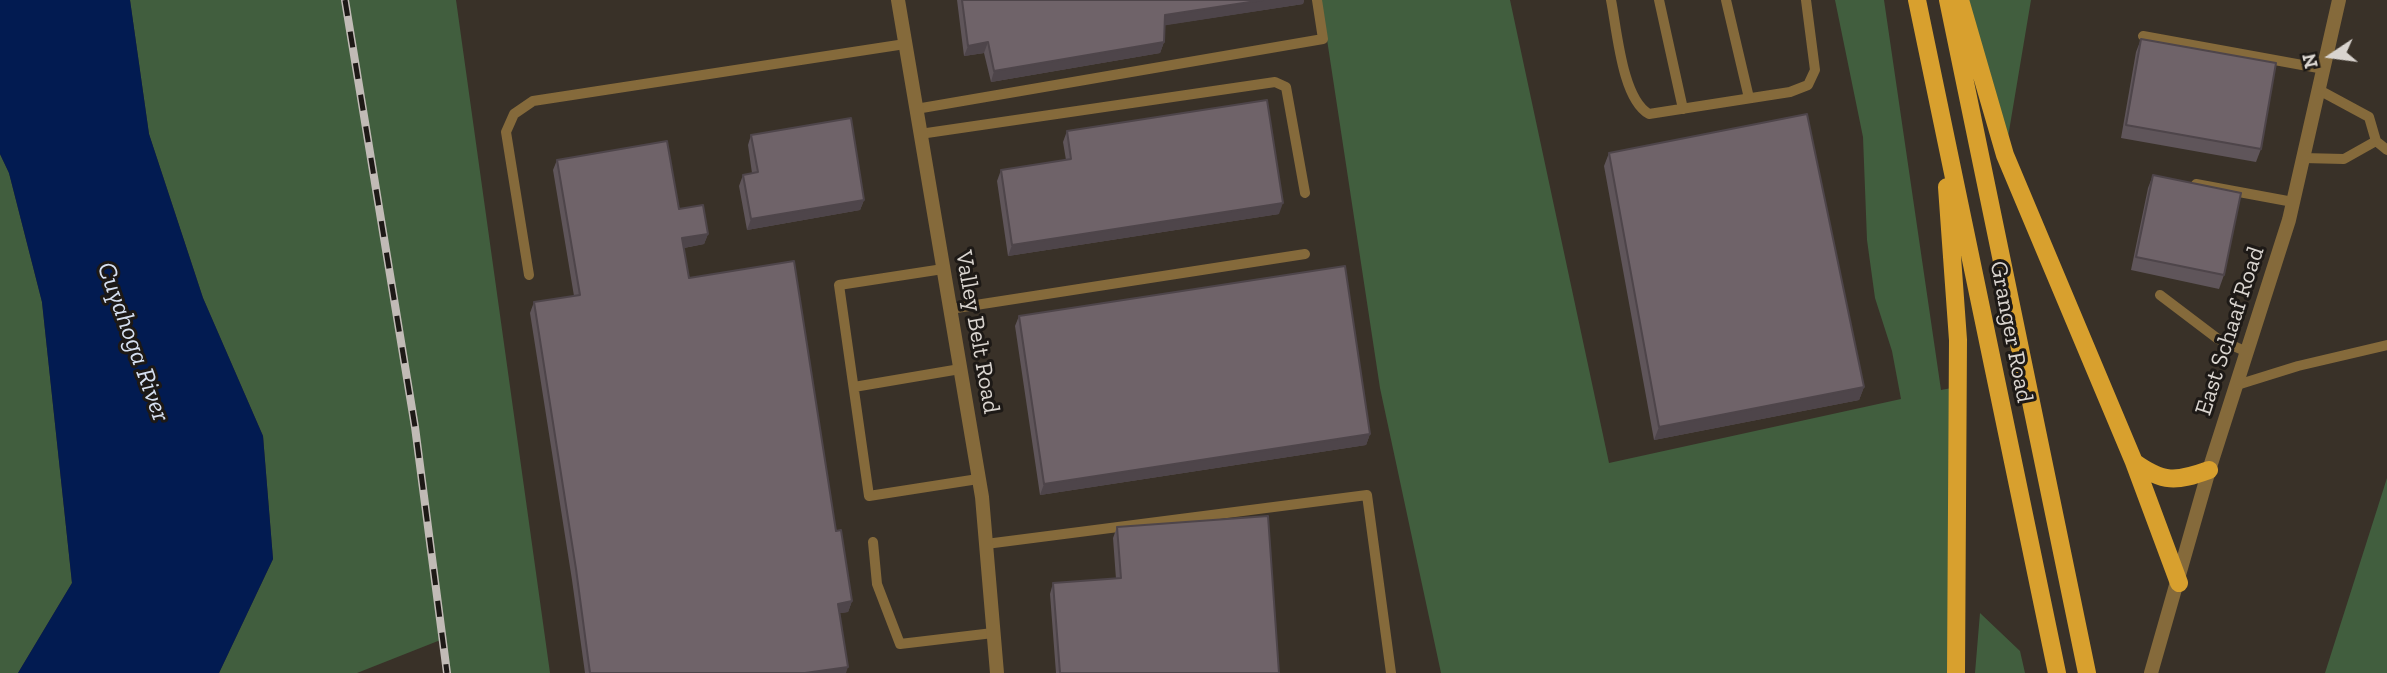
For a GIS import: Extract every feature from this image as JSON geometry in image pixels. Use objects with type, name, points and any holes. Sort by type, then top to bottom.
[{"type":"main road","name":"Granger Road","points":[[1917,0],[2057,673]]},
{"type":"main road","name":"Granger Road","points":[[1948,0],[2087,673]]},
{"type":"main road","points":[[1959,0],[2005,155],[2134,462],[2179,583]]},
{"type":"main road","points":[[1940,104],[1958,340],[1956,673]]},
{"type":"main road","points":[[2134,462],[2156,477],[2166,479],[2176,480],[2209,470]]},
{"type":"street","name":"Valley Belt Road","points":[[898,0],[978,479],[997,673]]},
{"type":"street","name":"East Schaaf Road","points":[[2151,673],[2179,583],[2209,470],[2293,202],[2339,0]]},
{"type":"lane","points":[[916,109],[1323,38],[1317,0]]},
{"type":"lane","points":[[1611,0],[1629,89],[1638,108],[1649,114],[1790,92],[1808,85],[1815,70],[1806,0]]},
{"type":"lane","points":[[1659,0],[1682,109]]},
{"type":"lane","points":[[1726,0],[1748,99]]},
{"type":"lane","points":[[2143,36],[2323,69]]},
{"type":"lane","points":[[529,275],[506,132],[514,114],[533,101],[905,44]]},
{"type":"lane","points":[[920,134],[1275,82],[1286,87],[1305,193]]},
{"type":"lane","points":[[2319,90],[2369,117],[2376,141],[2387,150]]},
{"type":"lane","points":[[2303,158],[2344,159],[2376,141]]},
{"type":"lane","points":[[2186,183],[2293,202]]},
{"type":"lane","points":[[950,309],[1305,254]]},
{"type":"lane","points":[[943,269],[839,285],[869,496],[978,479]]},
{"type":"lane","points":[[2160,295],[2218,339],[2247,352]]},
{"type":"lane","points":[[2237,385],[2298,366],[2387,345]]},
{"type":"lane","points":[[854,387],[960,369]]},
{"type":"lane","points":[[986,544],[1367,495],[1391,673]]},
{"type":"lane","points":[[873,542],[877,584],[900,644],[993,633]]},
{"type":"green space","points":[[130,0],[456,0],[550,673],[447,673],[443,639],[357,673],[219,673],[273,559],[263,436],[203,298],[149,134]]},
{"type":"green space","points":[[1321,0],[1510,0],[1609,463],[1901,399],[1892,351],[1875,298],[1867,240],[1863,137],[1835,0],[1884,0],[1941,390],[1957,387],[1956,673],[1441,673],[1380,388]]},
{"type":"green space","points":[[1960,0],[2031,0],[2005,155]]},
{"type":"green space","points":[[0,154],[9,173],[42,302],[72,583],[18,673],[0,673]]},
{"type":"green space","points":[[2387,478],[2387,673],[2325,673]]},
{"type":"green space","points":[[1980,613],[2020,651],[2025,673],[1975,673]]},
{"type":"water","name":"Cuyahoga River","points":[[0,0],[130,0],[149,134],[203,298],[263,436],[273,559],[219,673],[18,673],[72,583],[42,302],[9,173],[0,154]]},
{"type":"building","points":[[962,0],[1263,0],[1165,15],[1164,42],[994,71],[988,42],[968,46]]},
{"type":"building","points":[[2141,39],[2276,63],[2261,149],[2126,125]]},
{"type":"building","points":[[1267,100],[1283,203],[1012,245],[1001,170],[1071,159],[1067,131]]},
{"type":"building","points":[[1807,114],[1864,387],[1659,427],[1609,153]]},
{"type":"building","points":[[851,118],[864,200],[751,219],[743,175],[758,172],[751,135]]},
{"type":"building","points":[[667,141],[679,209],[703,205],[708,234],[682,238],[689,278],[794,261],[836,531],[841,530],[852,601],[838,604],[848,667],[805,673],[590,673],[534,302],[580,295],[557,160]]},
{"type":"building","points":[[2153,175],[2241,193],[2224,275],[2136,257]]},
{"type":"building","points":[[1345,266],[1370,434],[1044,484],[1019,316]]},
{"type":"building","points":[[1268,516],[1279,673],[1060,673],[1053,583],[1121,578],[1117,527]]},
{"type":"railway","points":[[345,0],[415,427],[447,673]]}]
